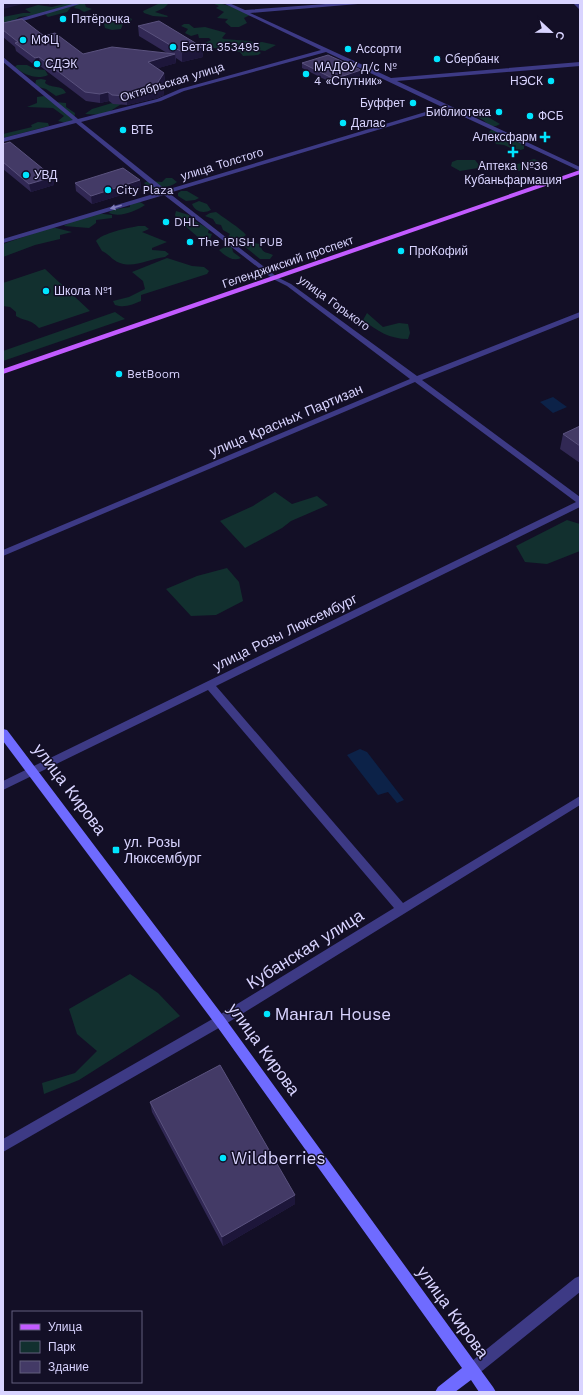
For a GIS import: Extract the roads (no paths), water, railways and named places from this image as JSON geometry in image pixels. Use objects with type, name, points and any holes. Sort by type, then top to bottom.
[{"type":"main road","name":"Геленджикский проспект","points":[[3,372],[580,172]]},
{"type":"main road","name":"улица Кирова","points":[[3,733],[220,1021],[488,1392]]},
{"type":"main road","points":[[443,1392],[472,1370]]},
{"type":"street","points":[[3,25],[81,3]]},
{"type":"street","points":[[225,3],[324,51],[390,80],[580,169]]},
{"type":"street","points":[[243,12],[358,3]]},
{"type":"street","points":[[575,3],[580,8]]},
{"type":"street","name":"Октябрьская улица","points":[[3,140],[75,120],[158,100],[182,90],[324,51]]},
{"type":"street","name":"улица Горького","points":[[3,59],[75,120],[275,278],[289,285],[417,379],[580,502]]},
{"type":"street","points":[[390,80],[580,64]]},
{"type":"street","name":"улица Толстого","points":[[3,241],[447,107]]},
{"type":"street","name":"улица Красных Партизан","points":[[3,553],[417,379],[580,314]]},
{"type":"street","name":"улица Розы Люксембург","points":[[3,786],[580,502]]},
{"type":"street","points":[[210,684],[402,910]]},
{"type":"street","name":"Кубанская улица","points":[[3,1146],[220,1021],[580,800]]},
{"type":"street","points":[[472,1370],[580,1283]]},
{"type":"water","points":[[553,397],[567,407],[553,413],[540,402]]},
{"type":"water","points":[[360,749],[367,752],[404,800],[397,803],[388,792],[378,795],[347,755]]},
{"type":"place","name":"Пятёрочка","points":[[63,19]]},
{"type":"place","name":"МФЦ","points":[[23,40]]},
{"type":"place","name":"Бетта 353495","points":[[173,47]]},
{"type":"place","name":"Ассорти","points":[[348,49]]},
{"type":"place","name":"Сбербанк","points":[[437,59]]},
{"type":"place","name":"СДЭК","points":[[37,64]]},
{"type":"place","name":"МАДОУ д/с № 4 «Спутник»","points":[[306,74]]},
{"type":"place","name":"НЭСК","points":[[551,81]]},
{"type":"place","name":"Буффет","points":[[413,103]]},
{"type":"place","name":"Библиотека","points":[[499,112]]},
{"type":"place","name":"ФСБ","points":[[530,116]]},
{"type":"place","name":"Далас","points":[[343,123]]},
{"type":"place","name":"ВТБ","points":[[123,130]]},
{"type":"place","name":"Алексфарм","points":[[545,137]]},
{"type":"place","name":"Аптека №36 Кубаньфармация","points":[[513,152]]},
{"type":"place","name":"УВД","points":[[26,175]]},
{"type":"place","name":"City Plaza","points":[[108,190]]},
{"type":"place","name":"DHL","points":[[166,222]]},
{"type":"place","name":"The IRISH PUB","points":[[190,242]]},
{"type":"place","name":"ПроКофий","points":[[401,251]]},
{"type":"place","name":"Школа №1","points":[[46,291]]},
{"type":"place","name":"BetBoom","points":[[119,374]]},
{"type":"place","name":"ул. Розы Люксембург","points":[[116,850]]},
{"type":"place","name":"Мангал House","points":[[267,1014]]},
{"type":"place","name":"Wildberries","points":[[223,1158]]}]
